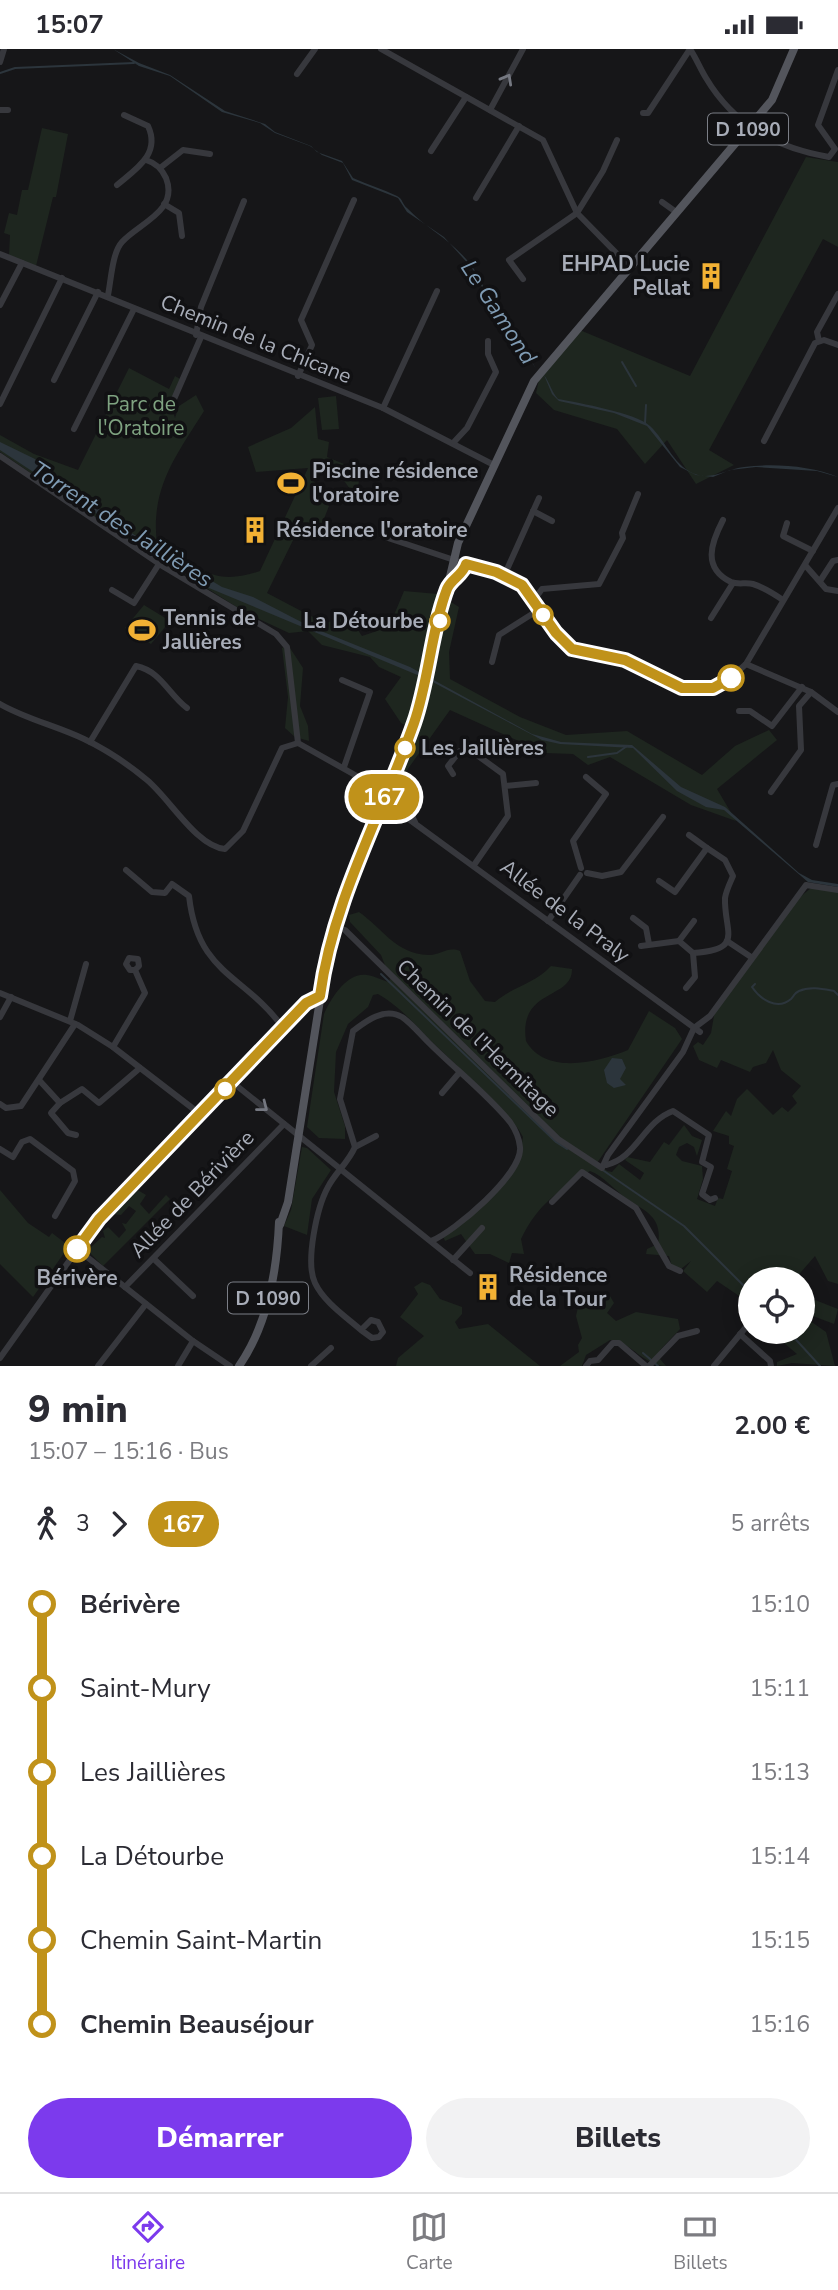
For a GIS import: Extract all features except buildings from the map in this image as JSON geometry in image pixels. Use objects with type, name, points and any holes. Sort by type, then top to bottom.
[{"type":"main road","name":"D 1090","points":[[239,1366],[259,1332],[267,1302],[320,996],[335,927],[397,768],[426,678],[454,560],[494,465],[534,381],[772,100],[794,49]]},
{"type":"street","points":[[0,62],[4,49]]},
{"type":"street","points":[[297,74],[315,49]]},
{"type":"street","points":[[381,49],[543,140],[577,213],[629,266]]},
{"type":"street","points":[[395,58],[399,49]]},
{"type":"street","points":[[490,110],[523,49]]},
{"type":"street","points":[[643,113],[648,113],[690,49],[712,87],[749,127],[764,138],[829,157],[834,154],[835,149],[821,132],[818,119],[838,70]]},
{"type":"street","points":[[431,151],[466,97]]},
{"type":"street","points":[[117,185],[146,160],[151,149],[150,130],[146,124],[124,114]]},
{"type":"street","points":[[476,198],[519,126]]},
{"type":"street","points":[[523,279],[509,260],[577,213],[597,181],[617,140]]},
{"type":"street","points":[[160,168],[183,150],[210,154]]},
{"type":"street","points":[[108,295],[121,243],[155,217],[169,191],[160,168],[146,160]]},
{"type":"street","points":[[298,376],[312,345],[301,320],[354,200]]},
{"type":"street","points":[[171,406],[199,336],[201,307],[244,201]]},
{"type":"street","points":[[662,202],[676,212]]},
{"type":"street","points":[[164,204],[179,213],[182,236]]},
{"type":"street","name":"Chemin de la Chicane","points":[[0,254],[108,295],[199,336],[383,408],[454,442],[494,465]]},
{"type":"street","points":[[0,305],[22,263]]},
{"type":"street","points":[[0,404],[62,278]]},
{"type":"street","points":[[383,408],[437,291]]},
{"type":"street","points":[[54,380],[98,292]]},
{"type":"street","points":[[819,341],[817,332],[838,295]]},
{"type":"street","points":[[74,429],[134,309]]},
{"type":"street","points":[[764,440],[812,347],[824,340],[838,345]]},
{"type":"street","points":[[454,442],[467,428],[496,372],[488,354],[488,341]]},
{"type":"street","points":[[0,456],[159,564],[276,634],[287,647],[298,743]]},
{"type":"street","points":[[534,600],[542,589],[599,584],[623,538],[622,533],[638,494]]},
{"type":"street","points":[[504,576],[539,498]]},
{"type":"street","points":[[382,535],[504,576],[522,585],[564,643],[572,649],[625,660],[682,688],[713,688],[731,678],[746,664],[838,508]]},
{"type":"street","points":[[533,511],[552,521]]},
{"type":"street","points":[[723,520],[716,534],[710,561],[716,572],[733,583],[752,583],[783,600]]},
{"type":"street","points":[[787,523],[783,536],[813,551]]},
{"type":"street","points":[[820,581],[833,561],[838,560]]},
{"type":"street","points":[[112,590],[134,603],[159,564]]},
{"type":"street","points":[[447,586],[464,570],[466,564]]},
{"type":"street","points":[[805,565],[826,589],[838,591]]},
{"type":"street","points":[[711,618],[733,583]]},
{"type":"street","points":[[492,662],[499,635],[540,609]]},
{"type":"street","points":[[746,664],[802,687],[838,712]]},
{"type":"street","points":[[90,743],[136,666],[144,668],[167,684],[175,699],[187,708]]},
{"type":"street","points":[[342,680],[370,692],[344,767]]},
{"type":"street","points":[[739,711],[750,711],[772,726],[802,687]]},
{"type":"street","points":[[771,792],[801,750],[799,706],[811,692]]},
{"type":"street","points":[[0,704],[90,743],[145,778],[167,797],[202,839],[217,849],[225,849],[243,831],[282,748],[298,743],[387,793]]},
{"type":"street","points":[[453,774],[449,766],[460,751],[470,750],[503,774],[508,816],[474,865]]},
{"type":"street","points":[[583,872],[573,841],[606,795],[586,777]]},
{"type":"street","points":[[505,786],[536,783]]},
{"type":"street","points":[[816,845],[833,785],[838,784]]},
{"type":"street","name":"Allée de la Praly","points":[[387,793],[401,794],[402,806]]},
{"type":"street","name":"Allée de la Praly","points":[[387,793],[416,823],[697,1030]]},
{"type":"street","points":[[583,872],[602,876],[621,873],[663,817]]},
{"type":"street","points":[[689,835],[732,868],[733,876],[725,899],[730,926],[727,941],[721,947],[692,953]]},
{"type":"street","points":[[659,881],[675,892],[707,849]]},
{"type":"street","points":[[126,870],[152,892],[164,893],[172,884],[189,896],[192,922],[203,950],[267,1009],[284,1029]]},
{"type":"street","points":[[548,921],[583,872]]},
{"type":"street","points":[[604,1166],[608,1155],[697,1030],[807,883],[838,890]]},
{"type":"street","points":[[633,918],[646,928],[645,945],[679,941],[694,921]]},
{"type":"street","name":"Chemin de l'Hermitage","points":[[335,927],[345,930],[558,1139],[604,1166]]},
{"type":"street","points":[[679,941],[692,953],[695,977],[686,988]]},
{"type":"street","points":[[727,941],[751,957]]},
{"type":"street","points":[[0,1104],[6,1108],[21,1106],[39,1080],[73,1022],[86,964]]},
{"type":"street","points":[[113,1047],[145,993],[135,970]]},
{"type":"street","points":[[0,993],[73,1022],[113,1047],[200,1114]]},
{"type":"street","points":[[0,1358],[99,1219],[284,1029],[306,1003],[320,996]]},
{"type":"street","points":[[0,1017],[11,997]]},
{"type":"street","points":[[355,1147],[340,1099],[353,1031],[367,1020],[384,1014],[401,1017],[509,1122],[520,1145],[520,1155],[504,1180],[464,1222],[430,1241]]},
{"type":"street","points":[[76,1135],[68,1132],[51,1113],[60,1103],[82,1089],[99,1103],[140,1068]]},
{"type":"street","points":[[442,1093],[459,1073]]},
{"type":"street","points":[[39,1080],[60,1103]]},
{"type":"street","points":[[232,1082],[470,1273]]},
{"type":"street","points":[[604,1166],[621,1160],[649,1128],[673,1111],[709,1135],[702,1162],[711,1167],[702,1194],[710,1201],[715,1198]]},
{"type":"street","name":"Allée de Bérivière","points":[[125,1287],[284,1124]]},
{"type":"street","points":[[361,1330],[324,1297],[314,1281],[316,1215],[329,1184],[341,1171],[355,1147],[376,1136]]},
{"type":"street","points":[[0,1149],[13,1157],[23,1142],[30,1139],[74,1171],[75,1181],[55,1216]]},
{"type":"street","points":[[552,1202],[582,1172],[636,1208],[669,1266],[680,1271]]},
{"type":"street","points":[[453,1260],[482,1227]]},
{"type":"street","points":[[77,1249],[193,1341],[230,1366]]},
{"type":"street","points":[[153,1259],[193,1296]]},
{"type":"street","points":[[98,1366],[146,1304]]},
{"type":"street","points":[[586,1366],[590,1361],[598,1360],[612,1343],[619,1343],[646,1366],[678,1336],[697,1331]]},
{"type":"street","points":[[714,1366],[738,1336]]},
{"type":"street","points":[[178,1366],[193,1341]]},
{"type":"street","points":[[751,1344],[770,1361],[771,1366]]},
{"type":"street","points":[[311,1366],[331,1348]]},
{"type":"green space","points":[[42,128],[68,134],[56,197],[53,197],[36,266],[9,255],[10,235],[4,233],[9,213],[17,215],[22,190],[28,190]]},
{"type":"green space","points":[[806,157],[838,162],[838,247],[823,239],[709,450],[734,465],[696,484],[667,440],[645,464],[617,429],[554,410],[536,393],[542,366],[575,328],[690,376]]},
{"type":"green space","name":"Parc de l'Oratoire","points":[[129,368],[169,389],[175,376],[180,379],[171,406],[175,418],[179,406],[196,395],[204,411],[175,458],[161,489],[157,506],[157,544],[206,572],[217,575],[243,576],[260,571],[308,468],[256,472],[248,447],[291,428],[315,407],[318,439],[329,442],[327,457],[361,471],[358,486],[350,489],[342,478],[319,471],[314,481],[329,506],[322,524],[302,522],[267,593],[324,623],[349,617],[362,636],[389,627],[404,591],[438,594],[459,607],[449,652],[450,679],[520,717],[566,735],[627,731],[702,775],[735,746],[769,730],[777,740],[717,789],[736,821],[691,805],[610,757],[588,765],[573,754],[545,753],[450,710],[400,780],[398,778],[417,732],[401,723],[385,699],[401,677],[379,667],[370,657],[322,645],[308,631],[289,633],[248,614],[120,534],[0,452],[0,435],[34,454],[78,470]]},
{"type":"green space","points":[[336,396],[339,429],[322,430],[318,398]]},
{"type":"green space","points":[[144,605],[170,621],[151,644],[125,628]]},
{"type":"green space","points":[[288,645],[303,668],[300,706],[308,726],[309,741],[295,737],[285,728],[288,697],[282,648]]},
{"type":"green space","points":[[811,888],[838,892],[838,1284],[828,1281],[815,1256],[805,1267],[738,1267],[738,1295],[717,1281],[707,1292],[683,1271],[691,1261],[681,1269],[673,1270],[669,1256],[646,1254],[647,1249],[658,1244],[658,1227],[651,1215],[590,1171],[542,1207],[521,1239],[524,1254],[512,1253],[509,1263],[490,1254],[475,1254],[461,1234],[445,1241],[443,1236],[481,1205],[503,1181],[519,1153],[523,1137],[510,1119],[412,1021],[378,994],[373,995],[368,1007],[348,1024],[336,1052],[334,1092],[345,1126],[345,1139],[319,1138],[307,1127],[324,1014],[331,1001],[346,982],[360,975],[389,982],[390,978],[381,955],[350,922],[349,915],[359,912],[398,945],[417,954],[460,951],[470,981],[485,1001],[495,1002],[538,977],[551,966],[572,969],[570,979],[564,986],[537,1003],[526,1024],[526,1041],[535,1052],[546,1059],[588,1062],[628,1050],[649,1011],[675,1028],[682,1039],[597,1163],[612,1172],[619,1164],[640,1180],[644,1173],[625,1160],[627,1157],[650,1162],[664,1142],[669,1145],[684,1125],[692,1136],[702,1140],[697,1156],[694,1147],[687,1143],[679,1147],[676,1155],[682,1161],[702,1166],[703,1179],[697,1199],[715,1206],[718,1198],[723,1199],[732,1171],[727,1169],[734,1146],[729,1144],[729,1136],[713,1131],[726,1111],[731,1116],[737,1099],[747,1089],[773,1115],[782,1107],[788,1112],[797,1103],[792,1096],[801,1086],[781,1070],[773,1050],[766,1063],[753,1067],[750,1072],[721,1060],[717,1068],[699,1060],[693,1046],[698,1042],[703,1045],[711,1033],[715,1010],[794,902]]},
{"type":"green space","points":[[302,1147],[307,1148],[331,1170],[312,1199],[307,1235],[284,1226],[291,1210]]},
{"type":"green space","points":[[136,1189],[146,1195],[140,1204],[149,1214],[166,1195],[170,1199],[103,1266],[85,1248],[89,1249],[102,1237],[105,1238],[103,1231],[108,1227],[119,1238],[126,1230],[122,1223],[126,1224],[136,1211],[129,1206],[121,1215],[112,1214]]},
{"type":"green space","points":[[0,1190],[28,1223],[49,1237],[52,1233],[69,1246],[33,1297],[0,1264]]},
{"type":"green space","points":[[422,1282],[430,1285],[440,1299],[462,1307],[462,1314],[455,1322],[459,1329],[488,1324],[540,1366],[396,1366],[398,1358],[424,1336],[400,1317],[418,1294],[414,1287]]},
{"type":"green space","points":[[610,1296],[614,1303],[607,1313],[616,1321],[636,1312],[678,1319],[680,1329],[660,1350],[660,1359],[666,1366],[651,1362],[625,1345],[610,1340],[586,1355],[582,1366],[560,1366],[579,1352],[578,1345],[582,1338],[576,1316],[578,1307],[592,1299]]},
{"type":"green space","points":[[815,1300],[838,1309],[834,1324],[815,1317]]},
{"type":"green space","points":[[815,1324],[826,1332],[835,1366],[792,1363],[777,1366],[777,1362],[797,1354],[785,1344],[815,1344]]},
{"type":"water","points":[[113,49],[170,75],[225,111],[265,124],[275,132],[314,149],[275,133],[260,123],[222,112],[170,76],[139,66]]},
{"type":"water","points":[[319,153],[342,161],[353,178],[399,197],[426,225],[407,212],[398,198],[352,180],[343,163]]},
{"type":"water","name":"Le Gamond","points":[[449,243],[471,265],[491,299],[507,316],[508,327],[516,333],[516,340],[522,343],[536,369],[521,344],[515,341],[515,334],[508,329],[506,316],[494,310],[472,268]]},
{"type":"water","points":[[544,375],[558,399],[607,409],[643,421],[656,432],[677,461],[690,472],[680,467],[647,426],[614,413],[559,401],[552,394]]},
{"type":"water","points":[[0,442],[35,459],[128,531],[222,587],[253,597],[311,627],[410,667],[532,734],[561,742],[632,745],[681,787],[725,807],[799,873],[812,880],[838,884],[838,887],[808,882],[724,810],[706,807],[677,791],[633,748],[560,744],[542,740],[427,679],[209,588],[0,450]]},
{"type":"water","points":[[755,466],[780,466],[816,470],[838,477],[817,471],[756,467],[732,470]]},
{"type":"water","points":[[612,1058],[622,1059],[626,1068],[620,1079],[626,1085],[614,1088],[607,1083],[604,1070]]},
{"type":"waterway","points":[[0,73],[15,68],[134,63]]},
{"type":"waterway","points":[[622,362],[636,386]]},
{"type":"waterway","points":[[645,423],[646,405]]},
{"type":"waterway","points":[[588,757],[617,753],[627,746]]},
{"type":"waterway","points":[[381,974],[556,1142],[567,1149]]},
{"type":"waterway","points":[[755,984],[752,987],[760,996],[775,1004],[786,1002],[797,992],[808,989],[834,991],[838,995]]},
{"type":"waterway","points":[[604,1171],[684,1226],[738,1280]]},
{"type":"waterway","points":[[800,1344],[820,1366]]},
{"type":"waterway","points":[[643,1353],[658,1366]]},
{"type":"bus line","name":"167","points":[[77,1249],[99,1219],[284,1029],[306,1003],[313,997],[320,996],[326,962],[345,896],[419,707],[447,586],[464,570],[466,564],[496,572],[522,585],[556,633],[572,649],[625,660],[682,688],[713,688],[731,678]]},
{"type":"place","name":"EHPAD Lucie Pellat","points":[[711,276]]},
{"type":"place","name":"Piscine résidence l'oratoire","points":[[291,483]]},
{"type":"place","name":"Résidence l'oratoire","points":[[255,530]]},
{"type":"place","name":"La Détourbe","points":[[440,621]]},
{"type":"place","name":"Tennis de Jallières","points":[[142,630]]},
{"type":"place","name":"Les Jaillières","points":[[405,748]]},
{"type":"place","name":"Bérivère","points":[[77,1249]]},
{"type":"place","name":"Résidence de la Tour","points":[[488,1287]]},
{"type":"water label","name":"Torrent des Jaillières","points":[[122,524]]}]
